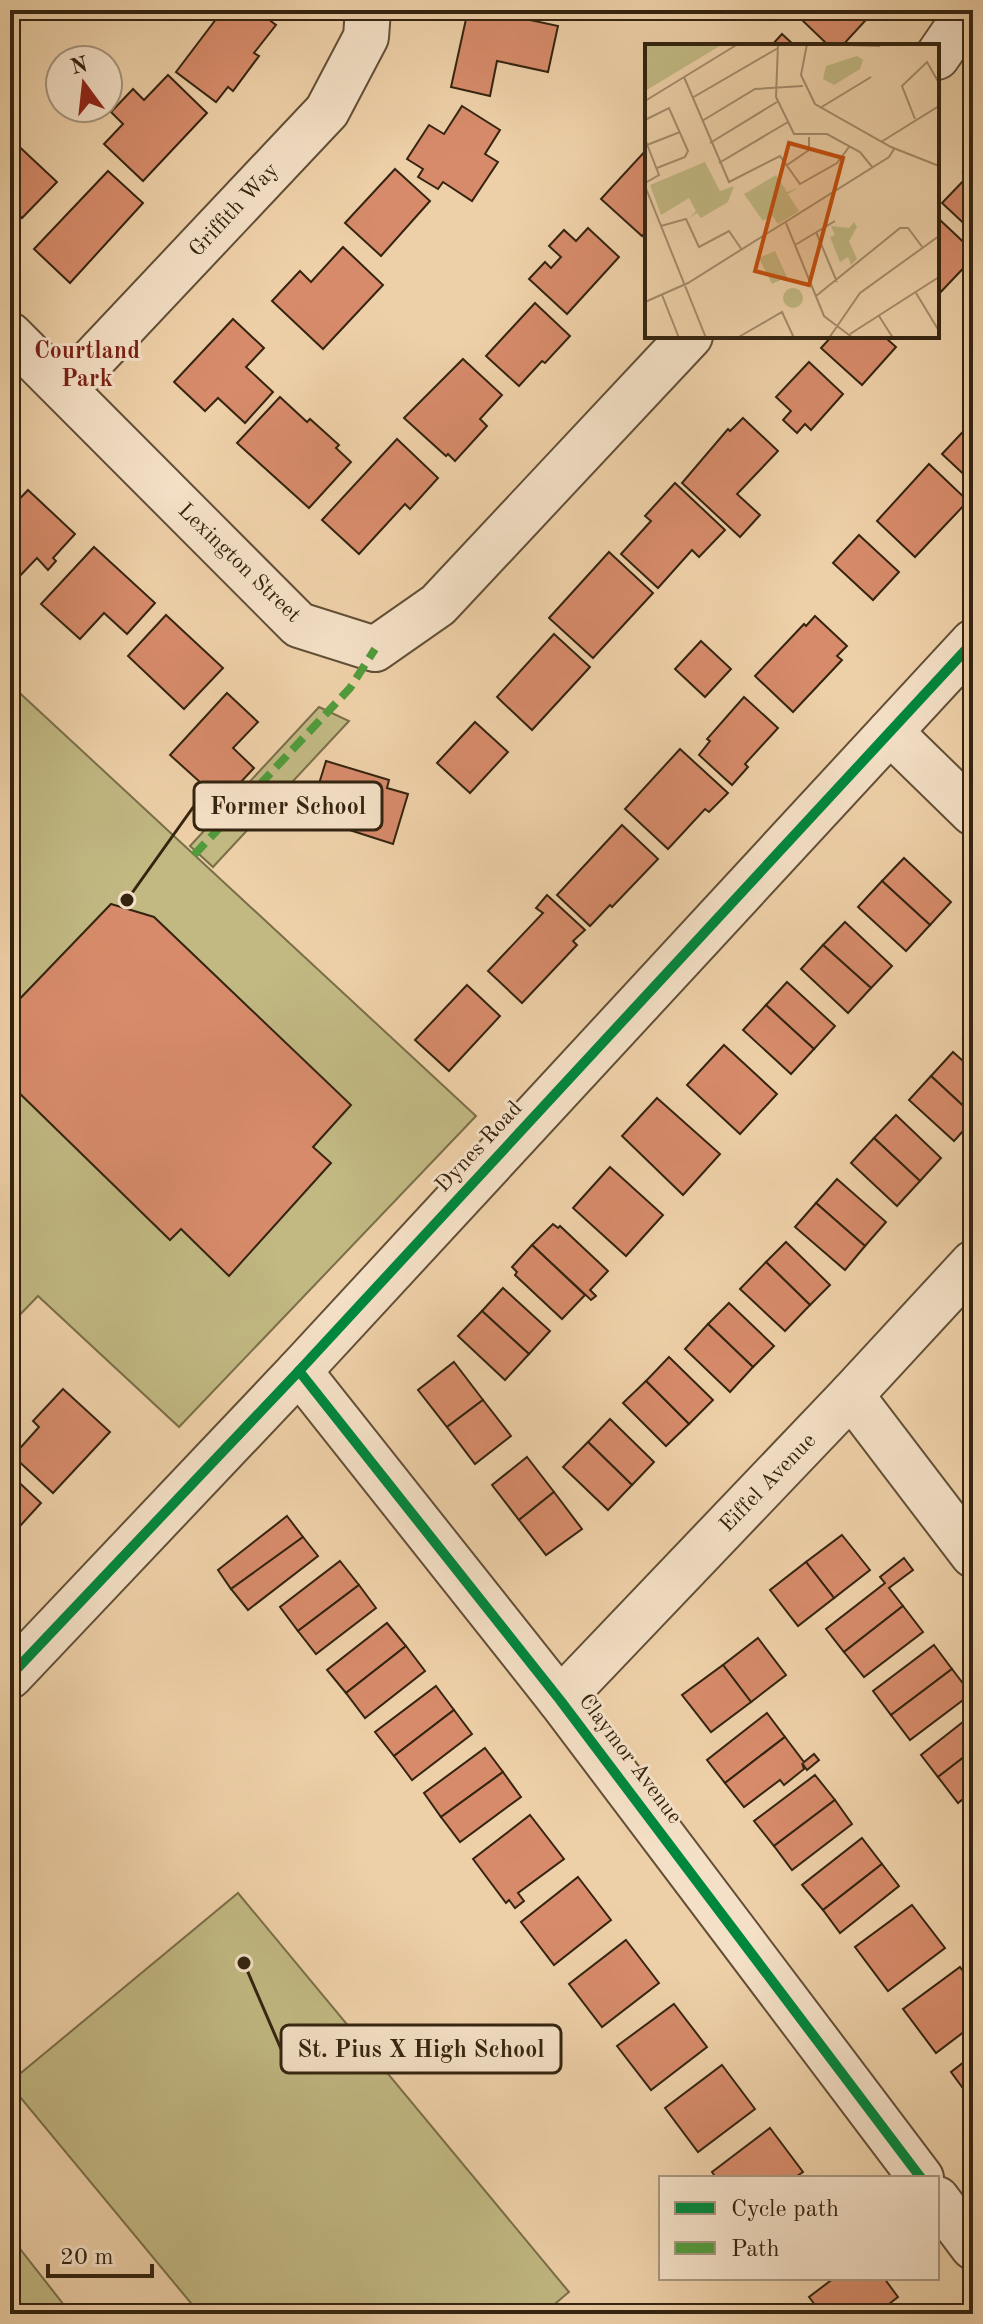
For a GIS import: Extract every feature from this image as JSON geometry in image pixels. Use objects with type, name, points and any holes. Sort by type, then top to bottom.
[{"type":"street","name":"Griffith Way","points":[[65,389],[327,111],[366,37],[368,10]]},
{"type":"street","points":[[939,54],[961,22],[965,10]]},
{"type":"street","name":"Lexington Street","points":[[10,335],[299,625],[375,649],[438,605],[688,338]]},
{"type":"street","name":"Dynes Road","points":[[10,1676],[299,1371],[973,642]]},
{"type":"street","points":[[890,732],[973,813]]},
{"type":"street","name":"Eiffel Avenue","points":[[560,1700],[973,1263]]},
{"type":"street","name":"Claymor Avenue","points":[[299,1371],[560,1700],[919,2176]]},
{"type":"street","points":[[851,1395],[973,1555]]},
{"type":"street","points":[[939,2202],[973,2247]]},
{"type":"shaded area","points":[[10,684],[476,1116],[179,1427],[38,1296],[10,1325]]},
{"type":"shaded area","points":[[319,707],[349,721],[213,867],[190,846]]},
{"type":"shaded area","points":[[238,1893],[569,2292],[543,2314],[200,2314],[10,2085]]},
{"type":"shaded area","points":[[10,2236],[71,2314],[10,2314]]},
{"type":"building","points":[[223,10],[256,10],[276,25],[254,53],[259,56],[233,91],[228,87],[216,102],[176,72]]},
{"type":"building","points":[[468,10],[483,10],[558,26],[548,72],[497,61],[490,96],[451,87]]},
{"type":"building","points":[[810,10],[875,10],[844,44],[827,44],[801,19]]},
{"type":"building","points":[[782,34],[793,44],[773,44]]},
{"type":"building","points":[[168,75],[207,113],[143,181],[104,144],[124,124],[124,98],[133,89],[144,100]]},
{"type":"building","points":[[462,106],[500,130],[485,154],[498,162],[472,201],[443,182],[438,189],[418,177],[423,169],[407,159],[429,125],[444,134]]},
{"type":"building","points":[[10,138],[57,182],[22,218],[10,206]]},
{"type":"building","points":[[645,151],[645,233],[642,236],[601,199]]},
{"type":"building","points":[[973,161],[973,232],[942,203],[968,176],[963,172]]},
{"type":"building","points":[[395,169],[430,201],[381,256],[345,223]]},
{"type":"building","points":[[108,171],[143,203],[70,283],[34,249]]},
{"type":"building","points":[[939,221],[973,251],[973,258],[939,294]]},
{"type":"building","points":[[588,228],[619,257],[567,314],[529,279],[545,262],[551,268],[561,257],[549,246],[564,230],[576,241]]},
{"type":"building","points":[[343,247],[383,285],[323,349],[272,301],[300,271],[311,282]]},
{"type":"building","points":[[535,303],[570,336],[519,386],[486,356]]},
{"type":"building","points":[[233,319],[264,348],[246,367],[273,392],[245,423],[218,398],[205,411],[174,382]]},
{"type":"building","points":[[830,338],[886,338],[896,347],[862,385],[821,348]]},
{"type":"building","points":[[463,359],[502,395],[480,419],[487,426],[455,461],[404,418]]},
{"type":"building","points":[[809,362],[843,394],[811,430],[805,424],[797,433],[783,420],[791,411],[776,397]]},
{"type":"building","points":[[280,397],[339,445],[336,448],[351,462],[309,508],[237,443]]},
{"type":"building","points":[[743,418],[778,451],[737,494],[760,515],[740,537],[682,483],[728,429],[730,431]]},
{"type":"building","points":[[973,421],[973,483],[942,454]]},
{"type":"building","points":[[397,439],[438,478],[410,509],[405,504],[359,554],[322,520]]},
{"type":"building","points":[[929,464],[968,501],[915,557],[877,521]]},
{"type":"building","points":[[675,483],[725,530],[699,557],[692,550],[658,588],[621,554],[651,521],[645,516]]},
{"type":"building","points":[[28,490],[75,534],[53,558],[56,561],[48,570],[37,558],[14,582],[10,578],[10,509]]},
{"type":"building","points":[[859,535],[899,572],[873,600],[833,563]]},
{"type":"building","points":[[94,547],[155,603],[127,634],[104,613],[80,639],[41,604]]},
{"type":"building","points":[[609,552],[653,593],[593,658],[549,618]]},
{"type":"building","points":[[166,615],[223,668],[184,709],[128,656]]},
{"type":"building","points":[[815,616],[847,646],[837,656],[842,660],[793,712],[755,676]]},
{"type":"building","points":[[554,634],[590,667],[532,730],[497,697]]},
{"type":"building","points":[[701,641],[731,669],[705,697],[675,669]]},
{"type":"building","points":[[227,693],[258,722],[233,748],[254,768],[225,799],[213,789],[211,792],[170,755]]},
{"type":"building","points":[[744,697],[778,728],[745,764],[748,767],[732,785],[699,755],[710,741],[707,739]]},
{"type":"building","points":[[475,722],[508,752],[470,793],[437,763]]},
{"type":"building","points":[[680,749],[728,793],[709,812],[705,809],[668,849],[625,809]]},
{"type":"building","points":[[326,761],[389,780],[387,788],[408,794],[393,844],[334,825],[335,821],[310,813]]},
{"type":"building","points":[[622,825],[658,859],[590,926],[557,895]]},
{"type":"building","points":[[904,858],[951,902],[930,925],[882,881]]},
{"type":"building","points":[[882,881],[930,925],[906,951],[858,907]]},
{"type":"building","points":[[547,895],[585,930],[573,941],[577,945],[522,1003],[488,971],[543,913],[536,908]]},
{"type":"building","points":[[111,904],[154,917],[351,1105],[313,1147],[331,1163],[229,1276],[181,1229],[170,1240],[10,1084],[10,1070],[14,1066],[10,1062],[10,1009]]},
{"type":"building","points":[[845,922],[892,966],[871,988],[823,945]]},
{"type":"building","points":[[823,945],[871,988],[848,1013],[801,969]]},
{"type":"building","points":[[787,982],[835,1026],[814,1049],[766,1005]]},
{"type":"building","points":[[467,985],[500,1016],[449,1071],[415,1040]]},
{"type":"building","points":[[766,1005],[814,1049],[791,1074],[743,1030]]},
{"type":"building","points":[[973,1028],[973,1048],[963,1039]]},
{"type":"building","points":[[724,1045],[777,1094],[740,1134],[687,1085]]},
{"type":"building","points":[[953,1052],[973,1070],[973,1115],[931,1076]]},
{"type":"building","points":[[931,1076],[973,1115],[973,1120],[954,1141],[909,1100]]},
{"type":"building","points":[[657,1098],[720,1154],[683,1195],[622,1136]]},
{"type":"building","points":[[896,1115],[941,1158],[920,1181],[874,1138]]},
{"type":"building","points":[[874,1138],[920,1181],[897,1206],[851,1163]]},
{"type":"building","points":[[610,1167],[663,1215],[626,1256],[573,1208]]},
{"type":"building","points":[[837,1179],[886,1222],[865,1246],[816,1203]]},
{"type":"building","points":[[816,1203],[865,1246],[845,1270],[795,1227]]},
{"type":"building","points":[[553,1224],[558,1228],[560,1226],[608,1271],[590,1290],[596,1296],[591,1300],[532,1245]]},
{"type":"building","points":[[786,1242],[830,1285],[810,1305],[766,1262]]},
{"type":"building","points":[[532,1245],[585,1295],[562,1319],[515,1275],[517,1272],[512,1267]]},
{"type":"building","points":[[766,1262],[810,1305],[785,1331],[740,1289]]},
{"type":"building","points":[[503,1288],[550,1331],[529,1354],[482,1311]]},
{"type":"building","points":[[729,1303],[774,1346],[753,1367],[708,1324]]},
{"type":"building","points":[[482,1311],[529,1354],[505,1380],[458,1336]]},
{"type":"building","points":[[708,1324],[753,1367],[730,1392],[685,1349]]},
{"type":"building","points":[[669,1357],[713,1400],[689,1424],[646,1381]]},
{"type":"building","points":[[454,1362],[483,1400],[447,1427],[418,1390]]},
{"type":"building","points":[[646,1381],[689,1424],[666,1446],[623,1403]]},
{"type":"building","points":[[63,1389],[110,1432],[53,1493],[13,1456],[39,1427],[33,1421]]},
{"type":"building","points":[[483,1400],[511,1436],[475,1464],[447,1427]]},
{"type":"building","points":[[610,1419],[654,1462],[632,1485],[588,1442]]},
{"type":"building","points":[[588,1442],[632,1485],[608,1510],[563,1467]]},
{"type":"building","points":[[527,1457],[554,1492],[519,1520],[492,1485]]},
{"type":"building","points":[[10,1474],[41,1503],[10,1537]]},
{"type":"building","points":[[554,1492],[582,1529],[546,1555],[519,1520]]},
{"type":"building","points":[[287,1516],[303,1537],[231,1589],[218,1570]]},
{"type":"building","points":[[842,1535],[870,1570],[834,1598],[806,1562]]},
{"type":"building","points":[[303,1537],[318,1556],[248,1610],[231,1589]]},
{"type":"building","points":[[904,1558],[913,1570],[889,1588],[903,1606],[844,1652],[826,1629],[885,1583],[880,1577]]},
{"type":"building","points":[[340,1561],[359,1585],[298,1631],[280,1607]]},
{"type":"building","points":[[806,1562],[834,1598],[798,1626],[770,1590]]},
{"type":"building","points":[[359,1585],[376,1608],[316,1654],[298,1631]]},
{"type":"building","points":[[903,1606],[923,1632],[864,1677],[844,1652]]},
{"type":"building","points":[[387,1623],[406,1646],[346,1693],[327,1670]]},
{"type":"building","points":[[758,1638],[786,1675],[751,1702],[723,1665]]},
{"type":"building","points":[[934,1645],[952,1669],[891,1715],[873,1691]]},
{"type":"building","points":[[406,1646],[425,1671],[365,1718],[346,1693]]},
{"type":"building","points":[[723,1665],[751,1702],[711,1732],[682,1695]]},
{"type":"building","points":[[952,1669],[971,1694],[910,1740],[891,1715]]},
{"type":"building","points":[[436,1686],[454,1710],[394,1756],[375,1732]]},
{"type":"building","points":[[454,1710],[472,1734],[412,1780],[394,1756]]},
{"type":"building","points":[[767,1713],[785,1737],[725,1783],[707,1760]]},
{"type":"building","points":[[973,1714],[973,1750],[938,1777],[921,1755]]},
{"type":"building","points":[[785,1737],[804,1762],[814,1754],[819,1760],[807,1770],[802,1763],[804,1769],[784,1785],[780,1780],[744,1807],[725,1783]]},
{"type":"building","points":[[485,1748],[503,1772],[441,1817],[424,1793]]},
{"type":"building","points":[[973,1750],[973,1791],[958,1803],[938,1777]]},
{"type":"building","points":[[503,1772],[521,1797],[460,1842],[441,1817]]},
{"type":"building","points":[[815,1775],[835,1800],[774,1846],[754,1821]]},
{"type":"building","points":[[835,1800],[852,1824],[792,1870],[774,1846]]},
{"type":"building","points":[[530,1815],[564,1859],[518,1893],[524,1901],[515,1908],[509,1900],[506,1903],[473,1859]]},
{"type":"building","points":[[862,1838],[882,1864],[823,1910],[802,1885]]},
{"type":"building","points":[[882,1864],[899,1886],[840,1933],[823,1910]]},
{"type":"building","points":[[578,1877],[611,1920],[554,1965],[521,1922]]},
{"type":"building","points":[[912,1905],[945,1948],[888,1991],[855,1947]]},
{"type":"building","points":[[626,1940],[659,1983],[602,2027],[569,1984]]},
{"type":"building","points":[[960,1967],[973,1985],[973,2025],[936,2053],[903,2009]]},
{"type":"building","points":[[674,2004],[707,2047],[651,2090],[617,2046]]},
{"type":"building","points":[[973,2055],[973,2102],[951,2072]]},
{"type":"building","points":[[722,2065],[755,2109],[698,2152],[665,2108]]},
{"type":"building","points":[[770,2128],[803,2172],[797,2176],[715,2176],[712,2172]]},
{"type":"building","points":[[831,2280],[885,2280],[898,2297],[876,2314],[822,2314],[809,2297]]},
{"type":"marked path","points":[[194,855],[350,688],[375,649]]},
{"type":"cycle path","points":[[10,1676],[299,1371],[973,642]]},
{"type":"cycle path","points":[[299,1371],[560,1700],[919,2176]]},
{"type":"place","name":"Former School","points":[[127,900]]},
{"type":"place","name":"St. Pius X High School","points":[[244,1963]]},
{"type":"district","name":"Courtland Park","points":[[87,366]]}]
